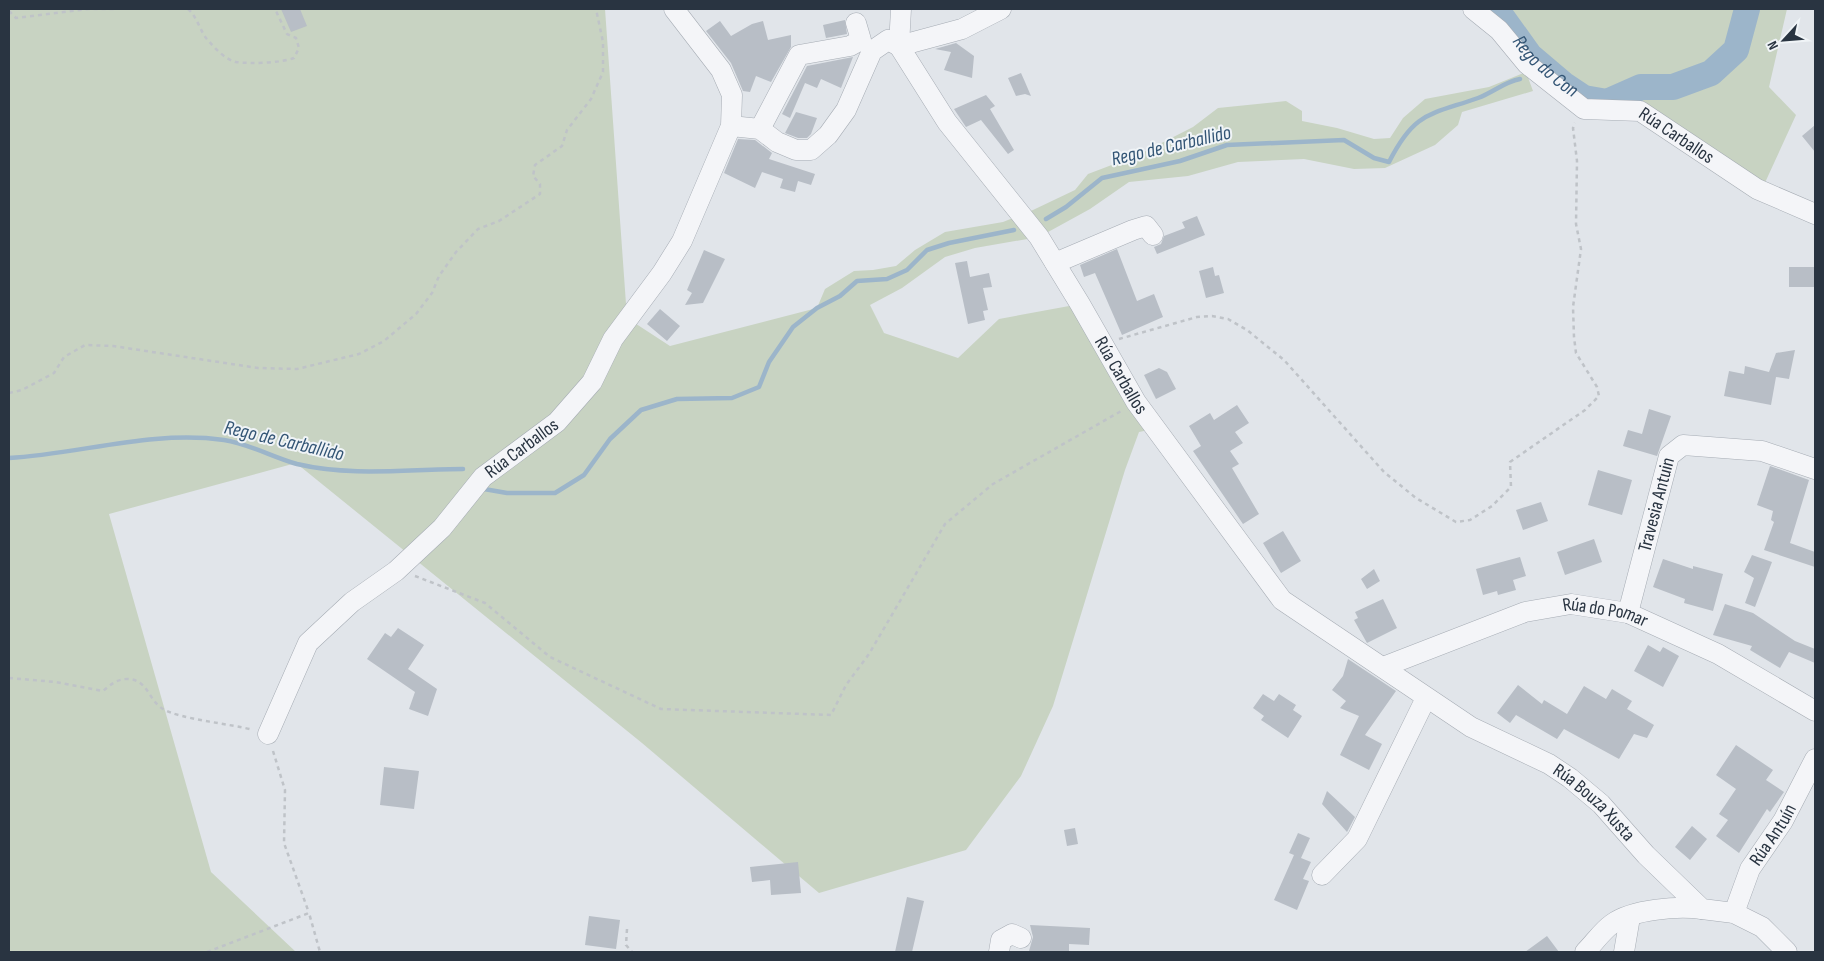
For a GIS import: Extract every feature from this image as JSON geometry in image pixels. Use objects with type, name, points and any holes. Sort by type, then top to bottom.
[{"type":"street","name":"Rúa Carballos","points":[[268,734],[308,643],[352,602],[396,571],[442,528],[483,477],[557,422],[592,382],[613,339],[662,274],[682,241],[731,126],[732,95],[721,70],[674,9]]},
{"type":"street","points":[[900,46],[901,9]]},
{"type":"street","points":[[731,126],[760,129],[777,142],[796,150],[811,150],[828,135],[846,110],[872,51],[888,40],[900,46],[962,29],[986,14],[1001,9]]},
{"type":"street","points":[[1473,9],[1499,30],[1527,64],[1584,109]]},
{"type":"street","points":[[760,129],[799,55],[850,46],[861,40],[856,23]]},
{"type":"street","name":"Rúa Carballos","points":[[900,46],[947,122],[1021,213],[1055,262],[1136,402],[1282,600],[1383,668]]},
{"type":"street","name":"Rúa Carballos","points":[[1584,109],[1640,111],[1757,188],[1815,214]]},
{"type":"street","points":[[1055,262],[1146,226],[1153,235]]},
{"type":"street","name":"Travesia Antuin","points":[[1628,613],[1669,456],[1683,445],[1762,451],[1815,469]]},
{"type":"street","name":"Rúa do Pomar","points":[[1383,668],[1525,612],[1571,604],[1628,613],[1718,654],[1815,711]]},
{"type":"street","name":"Rúa Bouza Xusta","points":[[1383,668],[1471,727],[1549,764],[1570,778],[1600,804],[1646,855],[1702,909]]},
{"type":"street","points":[[1322,875],[1357,839],[1426,698]]},
{"type":"street","name":"Rúa Antuín","points":[[1734,913],[1750,869],[1783,821],[1815,759]]},
{"type":"street","points":[[1585,952],[1612,924],[1658,909],[1682,907],[1734,913],[1762,927],[1787,952]]},
{"type":"street","points":[[1624,952],[1630,917]]},
{"type":"street","points":[[999,952],[1001,940],[1012,934],[1021,938]]},
{"type":"path","points":[[9,11],[16,18],[114,9]]},
{"type":"path","points":[[188,9],[193,14],[205,36],[219,53],[236,62],[281,63],[294,58],[299,48],[296,38],[287,34],[275,9]]},
{"type":"path","points":[[9,393],[22,390],[54,373],[64,357],[85,345],[113,346],[258,368],[297,369],[359,354],[384,341],[416,314],[432,293],[439,276],[456,252],[478,229],[499,221],[540,194],[540,184],[533,176],[535,165],[562,146],[567,130],[591,99],[603,72],[603,42],[596,9]]},
{"type":"path","points":[[1106,348],[1119,339],[1197,317],[1212,316],[1228,319],[1247,330],[1284,360],[1384,472],[1416,498],[1456,522],[1470,520],[1492,506],[1511,487],[1510,462],[1585,410],[1599,396],[1597,387],[1576,353],[1574,337],[1573,307],[1581,249],[1576,224],[1577,161],[1573,128],[1584,109]]},
{"type":"path","points":[[396,571],[425,579],[485,604],[550,657],[662,709],[831,715],[846,685],[869,654],[946,524],[993,484],[1136,402]]},
{"type":"path","points":[[9,678],[56,682],[104,691],[113,682],[126,678],[141,682],[162,709],[178,715],[268,734],[285,790],[284,843],[309,913],[320,952]]},
{"type":"path","points":[[207,952],[309,913]]},
{"type":"path","points":[[627,929],[626,944],[632,952]]},
{"type":"green space","points":[[9,9],[605,9],[627,318],[670,346],[817,308],[825,289],[854,271],[896,266],[915,250],[945,232],[1003,222],[1033,210],[1075,190],[1088,174],[1138,155],[1193,127],[1218,108],[1286,101],[1302,111],[1302,121],[1337,128],[1374,139],[1390,138],[1403,118],[1425,99],[1489,87],[1526,72],[1533,91],[1462,112],[1458,125],[1435,145],[1385,168],[1354,169],[1304,159],[1238,162],[1188,176],[1129,182],[1090,209],[1039,237],[975,248],[945,257],[902,288],[870,305],[884,333],[958,358],[999,319],[1080,304],[1154,429],[1139,432],[1125,470],[1053,706],[1021,776],[966,850],[819,893],[642,743],[296,463],[109,514],[211,872],[296,952],[9,952]]},
{"type":"green space","points":[[1484,9],[1787,9],[1769,87],[1796,115],[1763,187],[1695,139],[1586,103],[1560,85]]},
{"type":"building","points":[[281,9],[300,9],[307,26],[291,32]]},
{"type":"building","points":[[845,20],[847,34],[826,38],[823,25]]},
{"type":"building","points":[[720,21],[731,36],[752,24],[763,21],[768,40],[791,35],[791,47],[771,82],[756,76],[750,92],[743,91],[731,63],[706,31]]},
{"type":"building","points":[[956,43],[974,56],[972,78],[944,70],[951,52],[935,49]]},
{"type":"building","points":[[853,57],[841,88],[821,79],[817,88],[805,83],[790,118],[782,114],[807,66]]},
{"type":"building","points":[[1021,73],[1031,96],[1025,94],[1016,96],[1008,78]]},
{"type":"building","points":[[986,95],[995,106],[990,109],[1014,150],[1008,154],[981,120],[966,127],[954,109]]},
{"type":"building","points":[[796,112],[817,118],[811,134],[807,138],[798,138],[785,133]]},
{"type":"building","points":[[1815,125],[1815,152],[1802,136]]},
{"type":"building","points":[[738,139],[755,140],[772,153],[769,159],[815,174],[811,185],[798,181],[795,192],[780,188],[783,179],[762,172],[755,188],[724,173]]},
{"type":"building","points":[[1197,216],[1205,235],[1157,254],[1154,247],[1161,244],[1164,236],[1185,228],[1182,222]]},
{"type":"building","points":[[1117,249],[1137,301],[1154,294],[1163,317],[1122,335],[1095,273],[1084,277],[1080,265]]},
{"type":"building","points":[[704,250],[725,259],[703,303],[685,305],[692,293],[687,290]]},
{"type":"building","points":[[967,261],[970,277],[989,273],[992,287],[983,288],[988,310],[983,311],[985,320],[968,324],[955,263]]},
{"type":"building","points":[[1213,267],[1215,276],[1219,275],[1224,293],[1206,298],[1199,271]]},
{"type":"building","points":[[1789,267],[1815,267],[1815,287],[1789,287]]},
{"type":"building","points":[[660,309],[680,326],[667,341],[647,324]]},
{"type":"building","points":[[1795,350],[1789,379],[1776,377],[1771,405],[1724,396],[1729,371],[1744,374],[1745,366],[1769,372],[1776,353]]},
{"type":"building","points":[[1159,368],[1167,372],[1176,389],[1156,399],[1144,375]]},
{"type":"building","points":[[1237,405],[1249,423],[1235,432],[1243,443],[1230,451],[1239,464],[1232,468],[1259,514],[1243,524],[1193,451],[1201,446],[1189,426],[1210,413],[1214,420]]},
{"type":"building","points":[[1649,409],[1671,416],[1657,456],[1623,446],[1628,430],[1642,434]]},
{"type":"building","points":[[1770,466],[1809,480],[1790,543],[1815,552],[1815,567],[1764,550],[1774,522],[1771,520],[1773,511],[1757,505]]},
{"type":"building","points":[[1598,470],[1632,480],[1622,515],[1588,505]]},
{"type":"building","points":[[1541,502],[1548,521],[1523,530],[1516,510]]},
{"type":"building","points":[[1283,531],[1301,561],[1281,573],[1263,543]]},
{"type":"building","points":[[1594,539],[1602,562],[1565,575],[1557,552]]},
{"type":"building","points":[[1752,555],[1772,562],[1755,607],[1745,603],[1754,578],[1744,572]]},
{"type":"building","points":[[1520,557],[1526,576],[1513,580],[1516,590],[1498,595],[1497,591],[1483,595],[1476,569]]},
{"type":"building","points":[[1663,559],[1693,569],[1693,566],[1723,574],[1713,611],[1684,603],[1685,599],[1653,587]]},
{"type":"building","points":[[1374,569],[1380,581],[1367,589],[1361,579]]},
{"type":"building","points":[[1383,599],[1397,628],[1367,643],[1354,620],[1358,618],[1355,612]]},
{"type":"building","points":[[1725,604],[1753,613],[1795,641],[1815,649],[1815,663],[1789,652],[1780,668],[1750,650],[1752,646],[1713,635]]},
{"type":"building","points":[[398,628],[424,645],[408,669],[437,689],[428,716],[409,709],[415,692],[367,659],[385,633],[391,637]]},
{"type":"building","points":[[1648,645],[1660,652],[1663,647],[1679,656],[1663,687],[1634,671]]},
{"type":"building","points":[[1348,659],[1396,691],[1365,735],[1382,744],[1369,770],[1340,755],[1359,716],[1340,708],[1346,701],[1332,690],[1343,676]]},
{"type":"building","points":[[1518,685],[1542,704],[1544,700],[1567,714],[1584,686],[1606,699],[1612,689],[1632,701],[1627,709],[1654,725],[1647,738],[1634,734],[1619,759],[1564,729],[1557,739],[1516,715],[1510,723],[1497,713]]},
{"type":"building","points":[[1263,694],[1274,701],[1279,694],[1296,705],[1293,710],[1302,716],[1288,738],[1261,720],[1264,716],[1253,708]]},
{"type":"building","points":[[1736,745],[1773,770],[1766,780],[1784,792],[1770,812],[1767,809],[1739,853],[1716,836],[1728,820],[1719,814],[1736,789],[1716,775]]},
{"type":"building","points":[[384,767],[419,771],[414,809],[380,805]]},
{"type":"building","points":[[1327,791],[1355,817],[1347,832],[1322,804]]},
{"type":"building","points":[[1692,826],[1707,839],[1690,860],[1675,847]]},
{"type":"building","points":[[1075,828],[1078,844],[1067,846],[1064,830]]},
{"type":"building","points":[[1298,833],[1310,838],[1301,858],[1311,862],[1303,879],[1309,881],[1297,910],[1274,900],[1294,855],[1289,853]]},
{"type":"building","points":[[798,862],[801,893],[771,895],[770,880],[752,882],[750,867]]},
{"type":"building","points":[[907,897],[924,901],[912,952],[895,952]]},
{"type":"building","points":[[589,916],[620,920],[616,949],[585,945]]},
{"type":"building","points":[[1030,925],[1090,928],[1089,945],[1069,944],[1069,952],[1029,951],[1033,937]]},
{"type":"building","points":[[1547,936],[1559,952],[1525,952]]},
{"type":"waterway","name":"Rego do Con","points":[[1492,9],[1502,17],[1530,56],[1563,84],[1584,98],[1607,102],[1641,87],[1673,87],[1711,73],[1736,50],[1747,9]]},
{"type":"waterway","name":"Rego de Carballido","points":[[1046,219],[1066,207],[1102,178],[1180,161],[1227,145],[1344,140],[1374,158],[1389,162],[1407,133],[1425,117],[1478,98],[1509,82],[1520,79]]},
{"type":"waterway","name":"Rego de Carballido","points":[[484,489],[507,493],[555,493],[584,475],[610,439],[641,410],[677,399],[732,398],[759,387],[769,362],[793,327],[817,308],[840,296],[857,281],[887,279],[907,270],[927,250],[949,243],[1014,230]]},
{"type":"waterway","name":"Rego de Carballido","points":[[9,458],[36,456],[143,440],[197,438],[234,442],[297,464],[318,468],[359,471],[463,469]]}]
